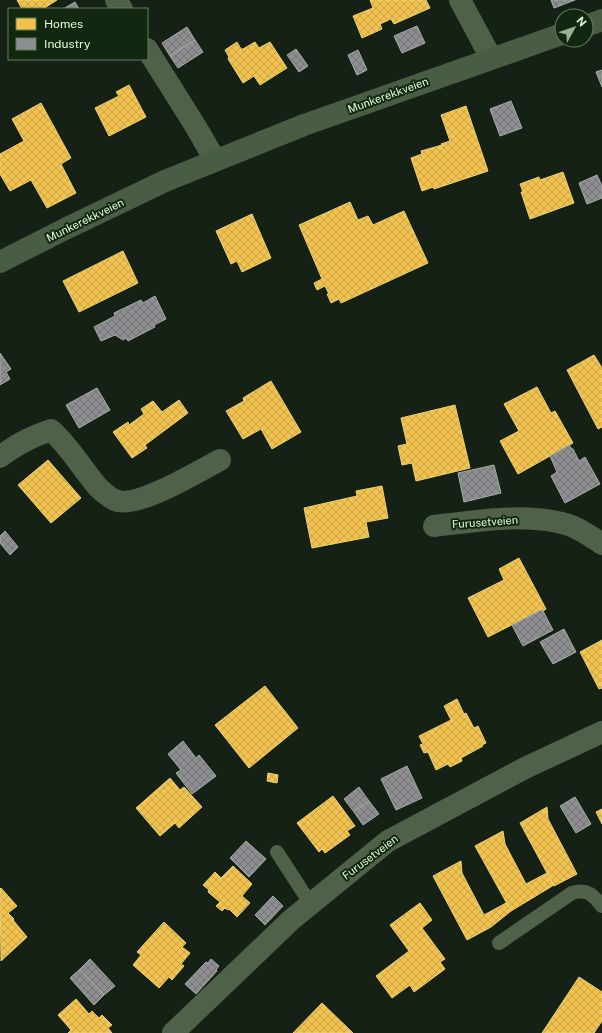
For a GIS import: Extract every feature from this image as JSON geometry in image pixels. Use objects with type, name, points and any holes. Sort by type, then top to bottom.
[{"type":"main road","name":"Munkerekkveien","points":[[0,262],[165,180],[304,125],[554,37]]},
{"type":"street","points":[[460,0],[491,58]]},
{"type":"street","points":[[148,51],[215,160]]},
{"type":"street","points":[[0,457],[7,451],[34,436],[51,430],[62,439],[97,486],[115,501],[131,501],[152,495],[220,460]]},
{"type":"street","name":"Furusetveien","points":[[434,526],[504,518],[539,519],[569,525],[602,544]]},
{"type":"street","name":"Furusetveien","points":[[173,1033],[290,920],[388,841],[525,768],[602,732]]},
{"type":"lane","points":[[277,852],[310,903]]},
{"type":"lane","points":[[499,943],[572,893],[580,890],[586,891],[593,896],[602,906]]},
{"type":"building: Homes","points":[[17,0],[57,0],[45,8],[21,8]]},
{"type":"building: Homes","points":[[370,0],[426,0],[430,8],[394,24],[391,19],[380,24],[382,29],[362,38],[353,16],[373,8]]},
{"type":"building: Homes","points":[[237,42],[241,49],[243,49],[255,42],[259,48],[270,42],[287,68],[260,85],[254,76],[243,83],[228,59],[229,57],[225,50]]},
{"type":"building: Homes","points":[[129,85],[146,117],[109,136],[95,108],[119,96],[116,92]]},
{"type":"building: Homes","points":[[41,103],[71,158],[61,164],[76,193],[47,208],[31,180],[10,191],[0,174],[0,154],[24,141],[12,119]]},
{"type":"building: Homes","points":[[466,106],[488,171],[434,189],[433,187],[422,191],[411,158],[422,154],[421,151],[450,141],[441,115]]},
{"type":"building: Homes","points":[[563,172],[574,203],[530,219],[521,192],[523,192],[520,184],[539,177],[540,180]]},
{"type":"building: Homes","points":[[350,202],[358,220],[368,216],[373,225],[404,211],[428,263],[341,303],[339,299],[331,303],[325,286],[317,290],[314,283],[322,279],[299,225]]},
{"type":"building: Homes","points":[[252,214],[271,258],[242,272],[237,261],[231,264],[216,231]]},
{"type":"building: Homes","points":[[123,251],[138,283],[79,312],[63,281]]},
{"type":"building: Homes","points":[[594,355],[602,368],[602,427],[598,429],[567,370]]},
{"type":"building: Homes","points":[[271,381],[301,432],[272,449],[261,429],[243,439],[226,411],[244,401],[243,398]]},
{"type":"building: Homes","points":[[537,387],[551,413],[555,411],[573,443],[518,474],[500,441],[519,431],[504,404]]},
{"type":"building: Homes","points":[[179,400],[188,413],[145,445],[147,448],[132,458],[113,432],[128,422],[129,425],[144,414],[141,409],[153,401],[162,412]]},
{"type":"building: Homes","points":[[455,405],[470,468],[416,481],[412,463],[402,465],[398,446],[407,444],[401,418]]},
{"type":"building: Homes","points":[[48,460],[81,498],[51,523],[18,485]]},
{"type":"building: Homes","points":[[382,486],[388,518],[366,522],[369,537],[312,548],[304,508],[357,496],[356,491]]},
{"type":"building: Homes","points":[[519,558],[546,609],[543,611],[541,610],[488,637],[468,598],[504,580],[499,569]]},
{"type":"building: Homes","points":[[602,640],[602,688],[599,689],[580,652]]},
{"type":"building: Homes","points":[[265,686],[298,728],[249,768],[215,725]]},
{"type":"building: Homes","points":[[457,699],[464,714],[466,713],[474,728],[478,726],[486,743],[461,758],[462,761],[450,767],[448,764],[436,770],[428,752],[424,753],[420,745],[423,744],[419,736],[451,720],[444,706]]},
{"type":"building: Homes","points":[[268,773],[278,775],[277,783],[267,781]]},
{"type":"building: Homes","points":[[170,778],[180,790],[184,787],[202,807],[179,828],[175,823],[160,836],[136,808]]},
{"type":"building: Homes","points":[[333,796],[355,826],[347,831],[350,835],[325,853],[322,849],[319,852],[297,823]]},
{"type":"building: Homes","points":[[547,807],[548,819],[577,874],[554,886],[520,823]]},
{"type":"building: Homes","points":[[602,809],[602,824],[596,812]]},
{"type":"building: Homes","points":[[503,831],[505,844],[526,884],[547,873],[554,885],[511,911],[475,846]]},
{"type":"building: Homes","points":[[461,861],[462,873],[484,915],[506,903],[511,911],[491,927],[467,940],[433,876]]},
{"type":"building: Homes","points":[[233,866],[252,884],[242,896],[250,903],[237,917],[229,909],[228,910],[225,908],[222,911],[216,906],[220,902],[208,892],[209,890],[203,885],[215,872],[221,878]]},
{"type":"building: Homes","points":[[1,888],[17,906],[8,913],[27,937],[1,961],[0,889]]},
{"type":"building: Homes","points":[[420,903],[432,920],[422,928],[445,959],[440,962],[445,969],[414,992],[410,985],[392,998],[376,976],[409,951],[390,925]]},
{"type":"building: Homes","points":[[164,922],[186,943],[182,947],[190,953],[181,964],[184,966],[172,980],[169,977],[159,988],[133,965],[141,955],[137,952]]},
{"type":"building: Homes","points":[[579,977],[602,992],[602,1021],[594,1033],[542,1033]]},
{"type":"building: Homes","points":[[76,999],[89,1014],[92,1011],[99,1018],[102,1015],[112,1025],[108,1028],[112,1033],[68,1033],[71,1030],[58,1015]]},
{"type":"building: Homes","points":[[322,1003],[353,1033],[293,1033]]},
{"type":"building: Industry","points":[[551,0],[575,0],[554,8]]},
{"type":"building: Industry","points":[[75,2],[78,8],[65,8]]},
{"type":"building: Industry","points":[[417,26],[425,43],[402,53],[394,36]]},
{"type":"building: Industry","points":[[187,27],[195,40],[170,56],[162,43]]},
{"type":"building: Industry","points":[[195,40],[203,52],[178,68],[170,56]]},
{"type":"building: Industry","points":[[296,49],[308,66],[299,72],[287,55]]},
{"type":"building: Industry","points":[[358,50],[367,70],[357,75],[348,55]]},
{"type":"building: Industry","points":[[602,70],[602,87],[596,72]]},
{"type":"building: Industry","points":[[511,101],[522,128],[500,136],[490,109]]},
{"type":"building: Industry","points":[[597,175],[602,186],[602,198],[587,204],[579,183]]},
{"type":"building: Industry","points":[[155,296],[166,319],[154,325],[155,327],[128,341],[126,338],[123,340],[115,335],[101,341],[94,327],[115,316],[114,313],[141,300],[143,303]]},
{"type":"building: Industry","points":[[0,353],[11,369],[6,372],[10,379],[0,385]]},
{"type":"building: Industry","points":[[97,388],[110,410],[79,428],[66,405]]},
{"type":"building: Industry","points":[[569,445],[573,449],[579,461],[585,457],[600,484],[565,503],[551,476],[557,472],[550,456]]},
{"type":"building: Industry","points":[[494,465],[501,493],[464,502],[458,473]]},
{"type":"building: Industry","points":[[5,531],[18,547],[10,555],[0,543],[0,536]]},
{"type":"building: Industry","points":[[541,610],[543,611],[553,630],[523,646],[512,625]]},
{"type":"building: Industry","points":[[564,629],[576,652],[553,664],[540,642]]},
{"type":"building: Industry","points":[[183,741],[196,758],[199,755],[216,776],[192,794],[176,773],[181,770],[168,754]]},
{"type":"building: Industry","points":[[407,766],[422,798],[396,810],[381,779]]},
{"type":"building: Industry","points":[[359,787],[369,801],[354,812],[344,799]]},
{"type":"building: Industry","points":[[575,797],[591,824],[576,833],[560,806]]},
{"type":"building: Industry","points":[[369,801],[379,814],[363,825],[354,812]]},
{"type":"building: Industry","points":[[246,841],[266,859],[249,877],[230,858]]},
{"type":"building: Industry","points":[[273,896],[283,906],[265,925],[255,915]]},
{"type":"building: Industry","points":[[90,959],[115,986],[104,995],[80,969]]},
{"type":"building: Industry","points":[[211,959],[219,966],[216,970],[217,971],[196,994],[185,984],[206,962],[208,963]]},
{"type":"building: Industry","points":[[80,969],[104,995],[94,1005],[70,978]]}]
